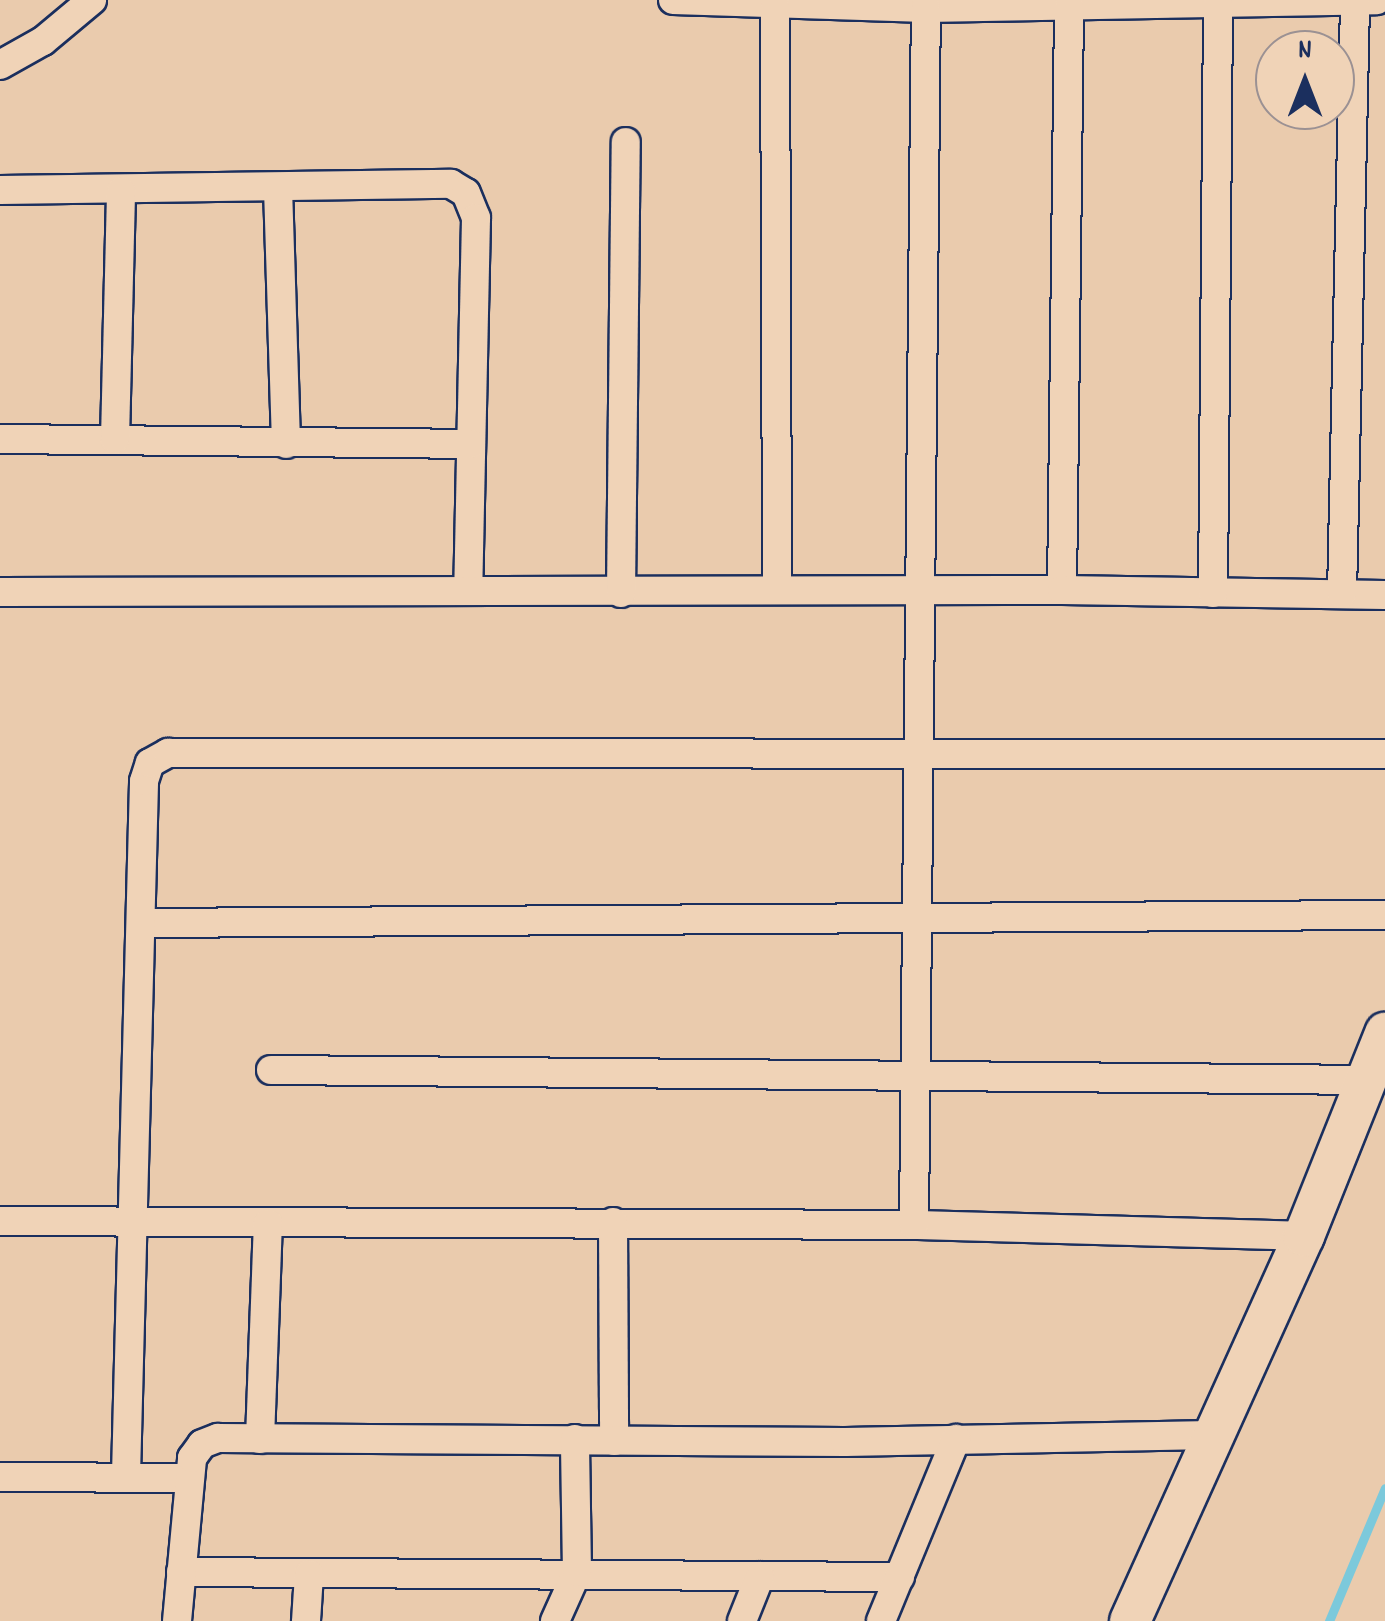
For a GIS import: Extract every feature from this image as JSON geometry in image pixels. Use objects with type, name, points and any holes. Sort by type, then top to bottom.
[{"type":"street","points":[[0,65],[43,41],[92,0]]},
{"type":"street","points":[[673,0],[926,8],[1376,0]]},
{"type":"street","points":[[1342,594],[1355,0]]},
{"type":"street","points":[[1214,593],[1218,4]]},
{"type":"street","points":[[776,5],[777,590]]},
{"type":"street","points":[[1062,590],[1070,6]]},
{"type":"street","points":[[914,1225],[926,8]]},
{"type":"street","points":[[621,593],[626,142]]},
{"type":"street","points":[[0,190],[451,184],[472,201],[468,590]]},
{"type":"street","points":[[278,188],[286,444]]},
{"type":"street","points":[[115,439],[121,191]]},
{"type":"street","points":[[0,439],[470,444]]},
{"type":"street","points":[[0,592],[1062,590],[1385,595]]},
{"type":"street","points":[[126,1475],[136,1219],[144,780],[150,763],[168,754],[1385,754]]},
{"type":"street","points":[[142,923],[1385,915]]},
{"type":"street","points":[[1130,1621],[1304,1236],[1385,1033]]},
{"type":"street","points":[[271,1070],[1365,1080]]},
{"type":"street","points":[[0,1220],[914,1225],[1304,1236]]},
{"type":"street","points":[[614,1222],[614,1441]]},
{"type":"street","points":[[260,1439],[268,1223]]},
{"type":"street","points":[[177,1621],[192,1458],[202,1444],[218,1438],[956,1440],[1211,1435]]},
{"type":"street","points":[[555,1621],[577,1572],[576,1439]]},
{"type":"street","points":[[881,1621],[956,1440]]},
{"type":"street","points":[[0,1477],[189,1478]]},
{"type":"street","points":[[181,1572],[900,1577]]},
{"type":"street","points":[[306,1621],[308,1574]]},
{"type":"street","points":[[742,1621],[760,1576]]},
{"type":"waterway","points":[[1329,1621],[1385,1488]]}]
